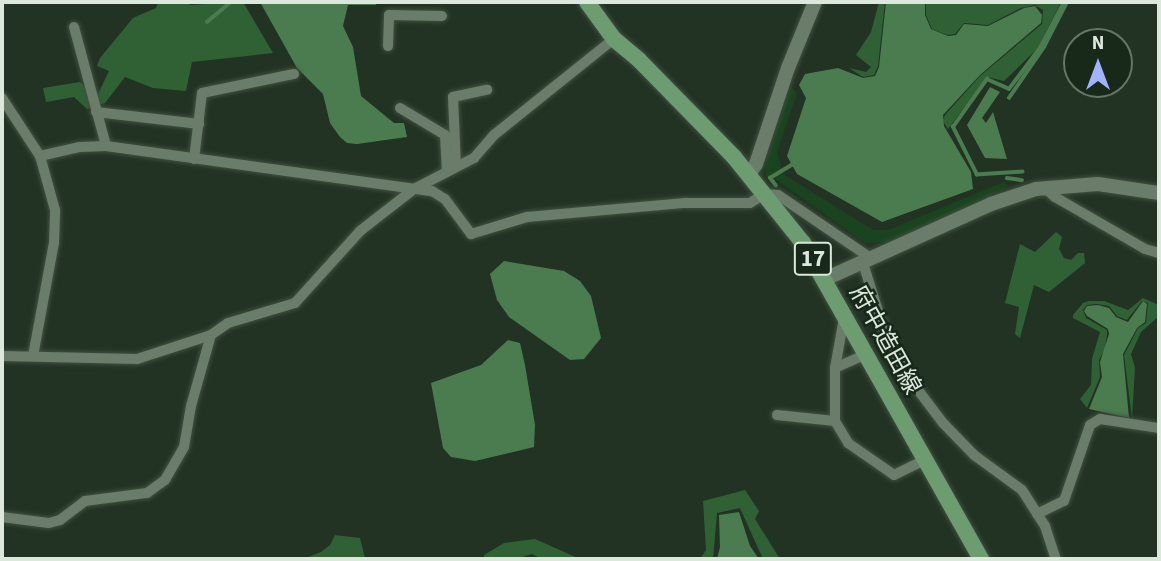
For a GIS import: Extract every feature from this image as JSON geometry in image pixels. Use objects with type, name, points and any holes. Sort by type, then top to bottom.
[{"type":"main road","name":"府中造田線","points":[[587,2],[614,39],[639,60],[749,174],[803,243],[981,559]]},
{"type":"street","points":[[417,2],[417,15]]},
{"type":"street","points":[[749,174],[756,164],[792,59],[815,2]]},
{"type":"street","points":[[388,46],[389,15],[442,16]]},
{"type":"street","points":[[74,27],[106,146]]},
{"type":"street","points":[[2,356],[137,359],[211,335],[229,324],[295,303],[360,231],[414,189],[474,158],[494,135],[614,39]]},
{"type":"street","points":[[194,159],[202,93],[294,75]]},
{"type":"street","points":[[451,168],[453,97],[487,90]]},
{"type":"street","points":[[2,99],[40,156],[55,210],[54,243],[33,356]]},
{"type":"street","points":[[400,108],[445,135],[451,168]]},
{"type":"street","points":[[96,112],[199,124]]},
{"type":"street","points":[[40,156],[80,147],[106,146],[432,191],[445,199],[471,233],[527,217],[685,203],[750,203],[764,194],[778,195],[868,261],[885,333],[909,378],[943,423],[974,455],[1022,490],[1045,526],[1056,559]]},
{"type":"street","points":[[825,279],[991,204],[1045,187],[1098,184],[1159,193]]},
{"type":"street","points":[[1045,187],[1055,197],[1145,249],[1159,253]]},
{"type":"street","points":[[845,314],[835,368],[835,421],[848,443],[894,475],[925,460]]},
{"type":"street","points":[[2,517],[49,523],[60,520],[85,501],[147,493],[165,480],[184,447],[191,406],[211,335]]},
{"type":"street","points":[[835,368],[867,354]]},
{"type":"street","points":[[777,415],[835,421]]},
{"type":"street","points":[[1037,514],[1064,501],[1090,425],[1100,419],[1159,428]]},
{"type":"shaded area","points":[[158,2],[189,2],[190,5],[243,2],[273,53],[192,62],[186,91],[153,88],[125,77],[105,103],[87,109],[74,97],[46,102],[43,88],[80,82],[97,96],[109,71],[97,66],[100,58],[133,18],[156,8]]},
{"type":"shaded area","points":[[260,2],[376,2],[376,5],[348,5],[343,26],[353,47],[361,96],[394,123],[404,123],[407,137],[357,144],[347,143],[340,137],[330,123],[323,94],[297,68]]},
{"type":"shaded area","points":[[879,2],[885,2],[878,66],[874,75],[863,77],[849,68],[866,72],[871,67],[856,55],[871,32]]},
{"type":"shaded area","points":[[886,2],[925,2],[925,15],[931,29],[948,36],[956,35],[964,24],[988,26],[1024,8],[1035,6],[1042,15],[1041,23],[980,75],[943,115],[944,126],[971,172],[973,189],[882,222],[797,174],[787,156],[806,98],[799,85],[805,74],[838,68],[863,78],[875,76],[879,67]]},
{"type":"shaded area","points":[[926,2],[1061,2],[1038,48],[1004,81],[987,77],[948,129],[943,121],[945,115],[980,76],[1042,24],[1043,10],[1035,5],[1021,8],[988,25],[964,23],[955,34],[947,35],[932,29],[926,15]]},
{"type":"shaded area","points":[[791,86],[797,93],[777,152],[783,174],[873,230],[888,230],[1004,182],[1009,186],[893,242],[865,243],[770,175],[765,177],[767,158]]},
{"type":"shaded area","points":[[990,87],[1000,92],[982,118],[986,123],[993,112],[1007,159],[985,158],[967,125]]},
{"type":"shaded area","points":[[1056,232],[1062,237],[1059,249],[1064,258],[1071,260],[1078,253],[1084,253],[1085,263],[1049,292],[1034,285],[1020,338],[1015,334],[1019,307],[1005,303],[1020,244],[1035,252]]},
{"type":"shaded area","points":[[504,261],[564,271],[580,281],[591,296],[601,338],[584,359],[570,360],[509,317],[497,300],[490,274]]},
{"type":"shaded area","points":[[1143,298],[1159,305],[1159,316],[1141,332],[1131,354],[1135,368],[1132,418],[1124,355],[1138,328],[1146,323],[1148,303],[1142,301],[1127,320],[1117,316],[1109,306],[1087,305],[1083,310],[1086,318],[1107,330],[1105,349],[1099,360],[1100,377],[1087,408],[1080,399],[1091,385],[1092,359],[1100,332],[1073,318],[1073,315],[1083,303],[1089,301],[1104,301],[1128,310]]},
{"type":"shaded area","points":[[1143,301],[1147,304],[1145,322],[1137,328],[1123,354],[1129,418],[1089,409],[1102,377],[1100,362],[1109,334],[1108,329],[1087,316],[1084,311],[1087,306],[1098,305],[1109,308],[1116,317],[1128,322]]},
{"type":"shaded area","points":[[508,340],[520,343],[535,425],[534,447],[475,461],[451,457],[443,448],[431,383],[481,365]]},
{"type":"shaded area","points":[[745,490],[759,511],[755,519],[780,559],[763,559],[740,508],[717,513],[713,559],[700,559],[706,550],[703,501]]},
{"type":"shaded area","points":[[739,512],[750,546],[759,559],[717,559],[720,547],[719,515]]},
{"type":"shaded area","points":[[335,535],[360,538],[365,558],[303,559],[321,552],[330,545]]},
{"type":"shaded area","points":[[535,539],[580,559],[542,559],[532,554],[516,559],[484,559],[484,555],[504,543]]},
{"type":"waterway","points":[[207,22],[231,2]]},
{"type":"waterway","points":[[1023,172],[977,175],[953,127],[987,79],[1009,89],[1040,48],[1064,2]]},
{"type":"waterway","points":[[1009,98],[1044,47],[1067,2]]},
{"type":"waterway","points":[[776,186],[770,178],[792,165]]},
{"type":"waterway","points":[[1007,178],[1022,180]]}]
